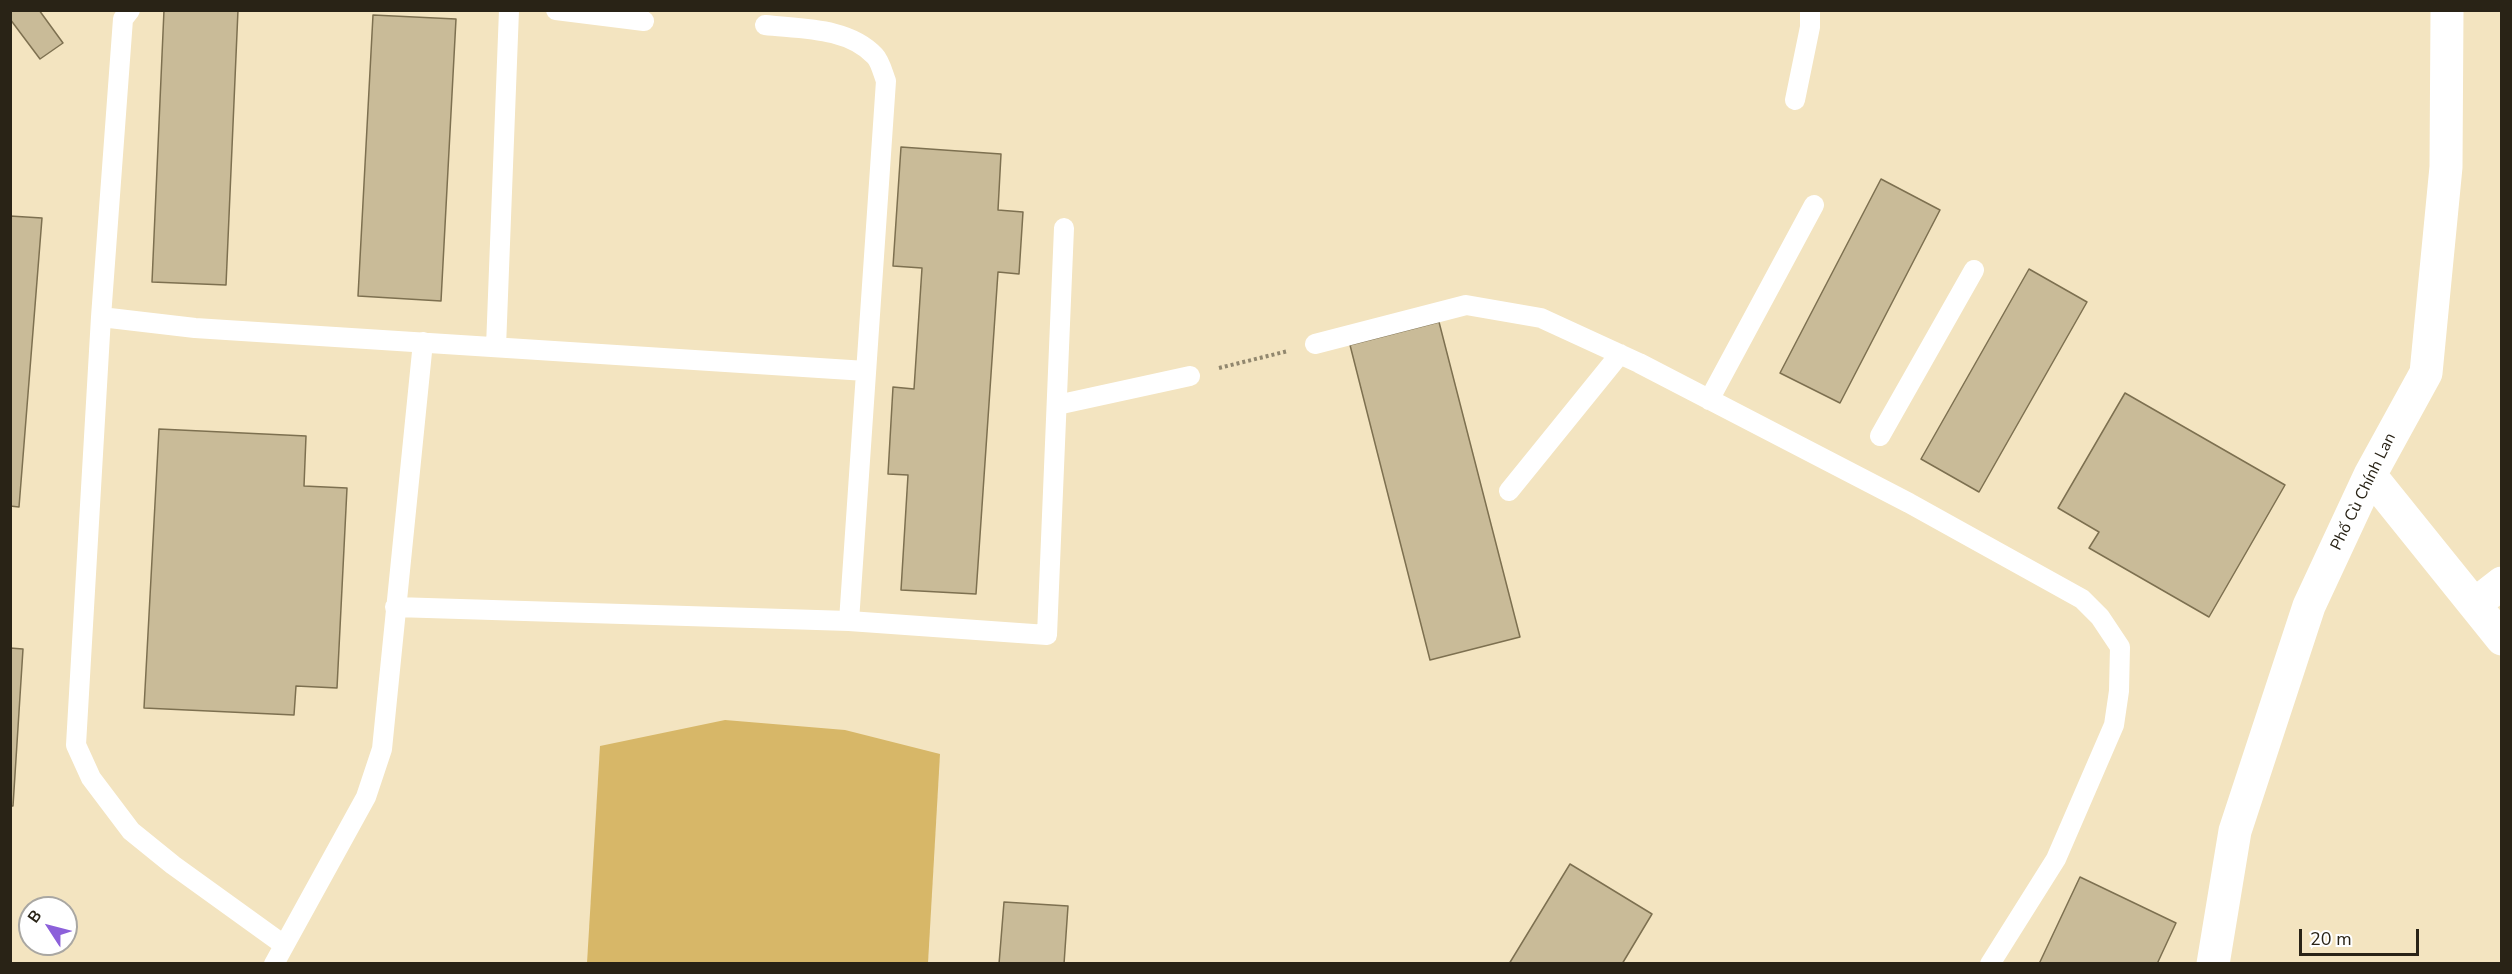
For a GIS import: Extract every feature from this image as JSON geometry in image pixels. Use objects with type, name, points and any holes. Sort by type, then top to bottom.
[{"type":"street","name":"Phố Cù Chính Lan","points":[[2213,963],[2239,819],[2309,606],[2370,475],[2426,373],[2446,167],[2447,10]]},
{"type":"street","points":[[2370,475],[2502,639]]},
{"type":"street","points":[[2475,604],[2502,583]]},
{"type":"lane","points":[[129,10],[123,19],[101,317],[76,745],[91,778],[131,831],[173,865],[284,945]]},
{"type":"lane","points":[[496,347],[509,10]]},
{"type":"lane","points":[[556,10],[644,21]]},
{"type":"lane","points":[[1794,100],[1810,27],[1810,10]]},
{"type":"lane","points":[[765,25],[833,33],[863,46],[876,57],[886,81],[849,621]]},
{"type":"lane","points":[[1709,400],[1814,206]]},
{"type":"lane","points":[[395,607],[849,621],[1047,635],[1064,228]]},
{"type":"lane","points":[[1880,436],[1974,270]]},
{"type":"lane","points":[[1315,345],[1466,304],[1541,318],[1620,354],[1909,502],[2076,594],[2100,617],[2115,638],[2122,662],[2114,725],[2056,859],[1990,963]]},
{"type":"lane","points":[[101,317],[195,328],[866,371]]},
{"type":"lane","points":[[274,963],[366,797],[382,748],[395,607],[421,389],[423,342]]},
{"type":"lane","points":[[1509,491],[1620,354]]},
{"type":"lane","points":[[1057,405],[1190,376]]},
{"type":"path","points":[[1190,376],[1315,345]]},
{"type":"shaded area","points":[[725,720],[845,730],[940,754],[928,963],[587,963],[600,746]]},
{"type":"building","points":[[10,10],[39,10],[63,43],[40,59],[10,19]]},
{"type":"building","points":[[164,10],[238,10],[226,285],[152,282]]},
{"type":"building","points":[[373,15],[456,19],[441,301],[358,296]]},
{"type":"building","points":[[901,147],[1001,154],[998,210],[1023,212],[1019,274],[998,272],[976,594],[901,590],[908,475],[888,474],[893,387],[914,389],[922,268],[893,266]]},
{"type":"building","points":[[1881,179],[1940,210],[1840,403],[1780,373]]},
{"type":"building","points":[[10,216],[42,218],[19,507],[10,506]]},
{"type":"building","points":[[2029,269],[2087,302],[1979,492],[1921,459]]},
{"type":"building","points":[[1439,322],[1520,637],[1430,660],[1350,345]]},
{"type":"building","points":[[2125,393],[2285,485],[2209,617],[2089,548],[2099,532],[2058,508]]},
{"type":"building","points":[[159,429],[306,436],[304,486],[347,488],[337,688],[296,686],[294,715],[144,708]]},
{"type":"building","points":[[10,648],[23,649],[13,806],[10,806]]},
{"type":"building","points":[[1570,864],[1652,914],[1622,964],[1509,964]]},
{"type":"building","points":[[2080,877],[2176,923],[2157,964],[2039,964]]},
{"type":"building","points":[[1004,902],[1068,906],[1064,964],[999,964]]}]
